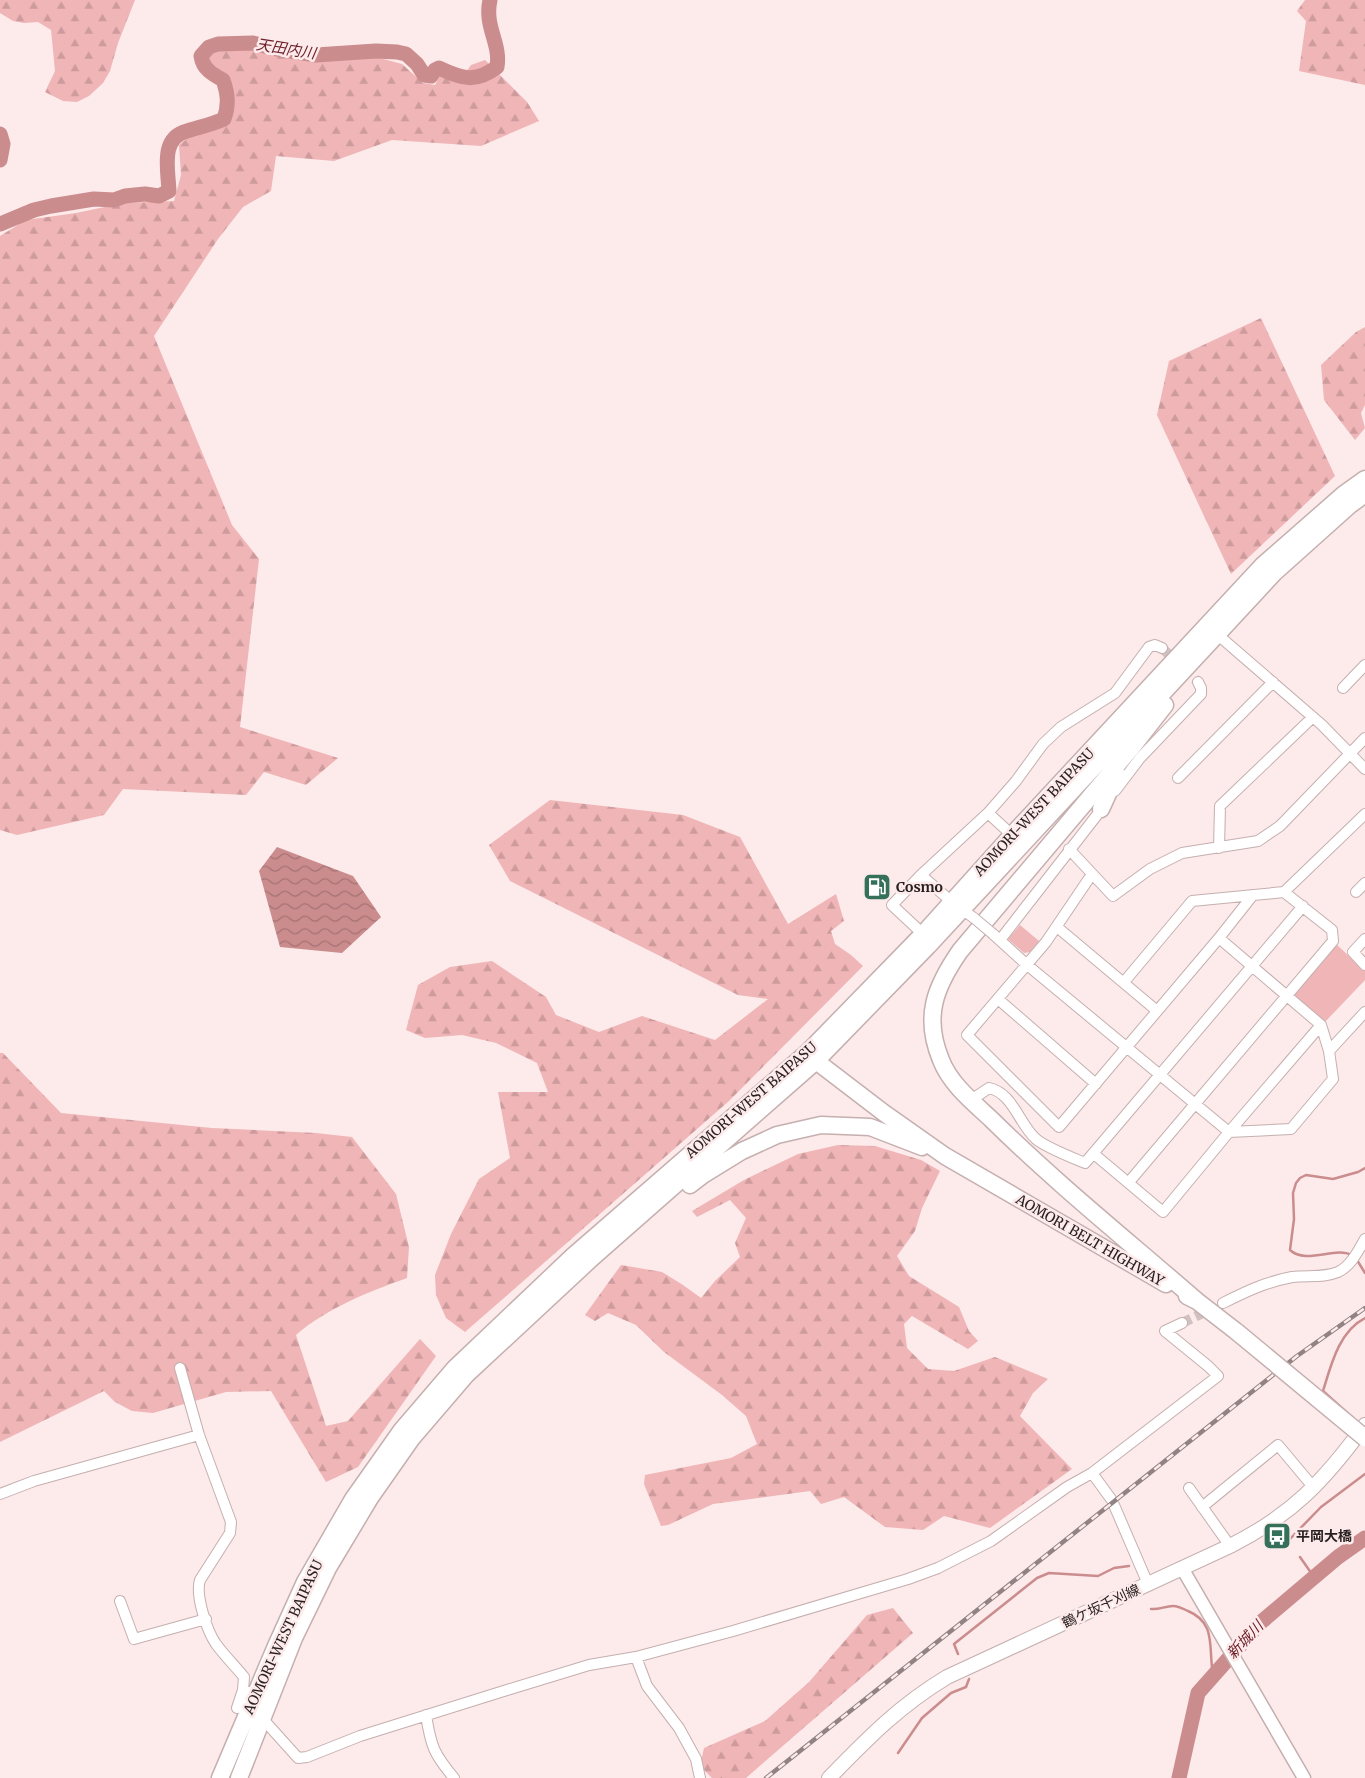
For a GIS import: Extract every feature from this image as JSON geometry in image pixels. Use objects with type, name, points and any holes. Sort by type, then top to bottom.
[{"type":"highway","name":"AOMORI-WEST BAIPASU","points":[[220,1778],[249,1692],[276,1646],[306,1582],[353,1499],[401,1431],[454,1368],[573,1256],[812,1056],[923,934],[963,910],[1012,835],[1263,565],[1344,494],[1365,479]]},
{"type":"highway","name":"AOMORI-WEST BAIPASU","points":[[239,1778],[294,1638],[328,1568],[370,1498],[412,1438],[466,1376],[928,946],[1274,573],[1350,505],[1365,494]]},
{"type":"highway","points":[[1197,1301],[1024,1152],[971,1100],[947,1073],[941,1060],[932,1027],[933,1002],[947,969],[960,951],[1133,746],[1218,635]]},
{"type":"highway","points":[[1101,809],[1114,780],[1133,746]]},
{"type":"highway","name":"AOMORI BELT HIGHWAY","points":[[812,1056],[884,1113],[945,1156],[1197,1301],[1365,1438]]},
{"type":"highway","points":[[593,1257],[703,1175],[742,1151],[778,1135],[821,1125],[870,1127],[945,1156]]},
{"type":"main road","name":"鶴ケ坂千刈線","points":[[829,1778],[889,1718],[922,1692],[948,1677],[1230,1546],[1272,1523],[1314,1488],[1347,1450],[1365,1425]]},
{"type":"street","points":[[1218,635],[1313,717],[1365,769]]},
{"type":"street","points":[[923,934],[892,905],[921,875],[988,813],[1016,781],[1043,744],[1061,727],[1115,693],[1149,647],[1155,645],[1162,648]]},
{"type":"street","points":[[1343,688],[1365,665]]},
{"type":"street","points":[[997,937],[1140,758],[1200,694],[1202,688],[1198,682]]},
{"type":"street","points":[[1178,778],[1273,682]]},
{"type":"street","points":[[1219,848],[1220,806],[1313,717]]},
{"type":"street","points":[[1069,849],[1113,896],[1150,869],[1182,853],[1258,841],[1280,826],[1365,738]]},
{"type":"street","points":[[988,813],[1012,835]]},
{"type":"street","points":[[1124,982],[1192,901],[1284,892],[1365,814]]},
{"type":"street","points":[[1092,874],[1057,927],[967,1035],[1059,1127],[1156,1010],[1219,938],[1252,895]]},
{"type":"street","points":[[921,875],[1229,1132],[1291,1129],[1333,1079],[1329,1050],[1321,1025],[1219,938]]},
{"type":"street","points":[[1356,892],[1365,884]]},
{"type":"street","points":[[1129,1182],[1333,941],[1332,930],[1284,892]]},
{"type":"street","points":[[971,1100],[989,1088],[996,1089],[1009,1102],[1036,1139],[1085,1163],[1303,906]]},
{"type":"street","points":[[1057,927],[1156,1010]]},
{"type":"street","points":[[1365,939],[1353,952],[1365,965]]},
{"type":"street","points":[[998,999],[1096,1084]]},
{"type":"street","points":[[1329,1050],[1365,1012]]},
{"type":"street","points":[[1094,1154],[1164,1212],[1229,1132],[1321,1025]]},
{"type":"street","points":[[1223,1303],[1262,1284],[1294,1277],[1323,1276],[1339,1272],[1349,1264],[1365,1239]]},
{"type":"street","points":[[180,1368],[199,1435],[231,1522],[230,1533],[200,1580],[198,1587],[206,1619],[215,1642],[244,1677],[262,1718],[298,1758],[307,1757],[360,1736],[589,1665],[636,1656],[733,1631],[908,1579],[938,1568],[991,1541],[1067,1487],[1092,1473],[1218,1376],[1165,1331],[1182,1323]]},
{"type":"street","points":[[0,1494],[34,1481],[199,1435]]},
{"type":"street","points":[[1202,1507],[1278,1445],[1314,1488]]},
{"type":"street","points":[[1092,1473],[1113,1502],[1148,1584]]},
{"type":"street","points":[[1189,1488],[1230,1546]]},
{"type":"street","points":[[1182,1568],[1304,1778]]},
{"type":"street","points":[[120,1601],[134,1639],[206,1619]]},
{"type":"street","points":[[636,1656],[647,1686],[679,1728],[696,1759],[700,1778]]},
{"type":"street","points":[[237,1708],[249,1692]]},
{"type":"street","points":[[426,1715],[429,1738],[437,1757],[454,1778]]},
{"type":"green space","points":[[0,0],[135,0],[118,43],[110,71],[103,83],[89,96],[77,102],[63,101],[45,92],[55,71],[51,30],[38,22],[24,23],[13,21],[0,13]]},
{"type":"green space","points":[[1305,0],[1365,0],[1365,85],[1299,71],[1306,21],[1297,11]]},
{"type":"green space","points":[[236,48],[311,59],[376,57],[402,64],[423,83],[435,85],[440,76],[460,81],[471,65],[485,60],[527,102],[539,121],[481,146],[392,140],[334,161],[276,156],[271,191],[243,207],[218,239],[154,336],[232,525],[259,559],[240,727],[338,758],[306,785],[264,772],[246,795],[123,789],[104,815],[17,835],[0,830],[0,236],[26,220],[76,213],[124,203],[174,201],[181,175],[179,145],[194,133],[220,128],[227,122],[232,112],[230,87],[224,74],[208,65],[209,53],[221,49]]},
{"type":"green space","points":[[1261,318],[1335,476],[1231,574],[1157,415],[1169,361]]},
{"type":"green space","points":[[1365,327],[1365,405],[1361,413],[1365,428],[1355,440],[1324,400],[1321,365],[1356,332]]},
{"type":"green space","points":[[550,800],[683,815],[740,837],[788,924],[836,894],[844,921],[831,931],[835,944],[863,966],[729,1101],[465,1332],[446,1318],[436,1295],[435,1275],[451,1234],[479,1179],[510,1158],[498,1092],[548,1092],[537,1063],[496,1043],[462,1035],[425,1038],[406,1030],[418,985],[450,967],[492,961],[546,997],[556,1015],[599,1032],[642,1016],[715,1040],[768,999],[738,995],[510,881],[489,845]]},
{"type":"green space","points":[[1020,925],[1039,941],[1030,952],[1024,953],[1008,939]]},
{"type":"green space","points":[[1336,944],[1365,971],[1365,980],[1325,1022],[1295,997],[1294,992]]},
{"type":"green space","points":[[0,1053],[3,1053],[61,1113],[212,1128],[316,1133],[352,1137],[396,1194],[409,1247],[407,1278],[363,1295],[334,1309],[296,1335],[326,1426],[348,1421],[420,1339],[436,1356],[358,1467],[326,1482],[271,1391],[226,1392],[153,1413],[132,1411],[115,1402],[104,1391],[0,1442]]},
{"type":"green space","points":[[838,1145],[875,1146],[921,1160],[940,1171],[922,1208],[915,1231],[897,1256],[909,1276],[959,1307],[969,1331],[978,1341],[968,1349],[912,1316],[904,1324],[907,1348],[928,1369],[954,1371],[995,1357],[1048,1379],[1033,1393],[1020,1416],[1072,1469],[990,1528],[944,1516],[923,1530],[885,1527],[844,1497],[821,1504],[810,1491],[713,1504],[668,1525],[661,1526],[644,1484],[645,1475],[731,1458],[757,1444],[746,1416],[722,1395],[664,1352],[636,1325],[608,1313],[595,1321],[585,1315],[621,1265],[662,1272],[701,1298],[715,1281],[740,1257],[735,1243],[746,1218],[730,1200],[697,1217],[692,1211],[744,1180],[798,1154]]},
{"type":"green space","points":[[893,1608],[913,1633],[746,1778],[712,1778],[700,1766],[704,1748],[765,1721],[809,1682],[867,1615]]},
{"type":"water","points":[[277,847],[353,876],[381,917],[342,953],[280,947],[259,871]]},
{"type":"waterway","name":"天田内川","points":[[0,224],[34,210],[51,206],[94,199],[114,200],[125,196],[145,194],[159,196],[169,191],[167,164],[169,147],[173,140],[178,135],[187,131],[224,119],[226,114],[227,100],[223,80],[209,71],[202,61],[201,56],[209,47],[218,44],[253,43],[316,55],[376,51],[397,52],[406,54],[417,64],[424,75],[431,76],[439,68],[462,77],[475,77],[497,67],[497,50],[489,18],[490,0]]},
{"type":"waterway","name":"天田内川","points":[[0,134],[3,144],[0,160]]},
{"type":"waterway","points":[[1351,1255],[1337,1253],[1304,1256],[1290,1250],[1294,1219],[1293,1193],[1296,1183],[1306,1175],[1333,1179],[1358,1172],[1365,1168]]},
{"type":"waterway","points":[[1357,1260],[1365,1273]]},
{"type":"waterway","points":[[1353,1418],[1323,1391],[1342,1340],[1356,1324],[1365,1318]]},
{"type":"waterway","points":[[1288,1541],[1321,1507],[1365,1474]]},
{"type":"waterway","name":"新城川","points":[[1179,1778],[1198,1693],[1260,1623],[1338,1557],[1365,1538]]},
{"type":"waterway","points":[[1300,1557],[1314,1577]]},
{"type":"waterway","points":[[958,1654],[954,1644],[1037,1578],[1049,1573],[1098,1576],[1114,1568],[1129,1566]]},
{"type":"waterway","points":[[1151,1609],[1177,1606],[1197,1616],[1203,1622],[1210,1637],[1213,1674]]},
{"type":"waterway","points":[[898,1753],[922,1718],[951,1693],[966,1687],[969,1679]]},
{"type":"tunnel","points":[[1162,648],[1198,682]]},
{"type":"tunnel","points":[[1182,1323],[1211,1309]]},
{"type":"railway","points":[[766,1778],[1297,1356],[1365,1308]]},
{"type":"place","name":"Cosmo","points":[[877,887]]},
{"type":"place","name":"平岡大橋","points":[[1277,1536]]}]
